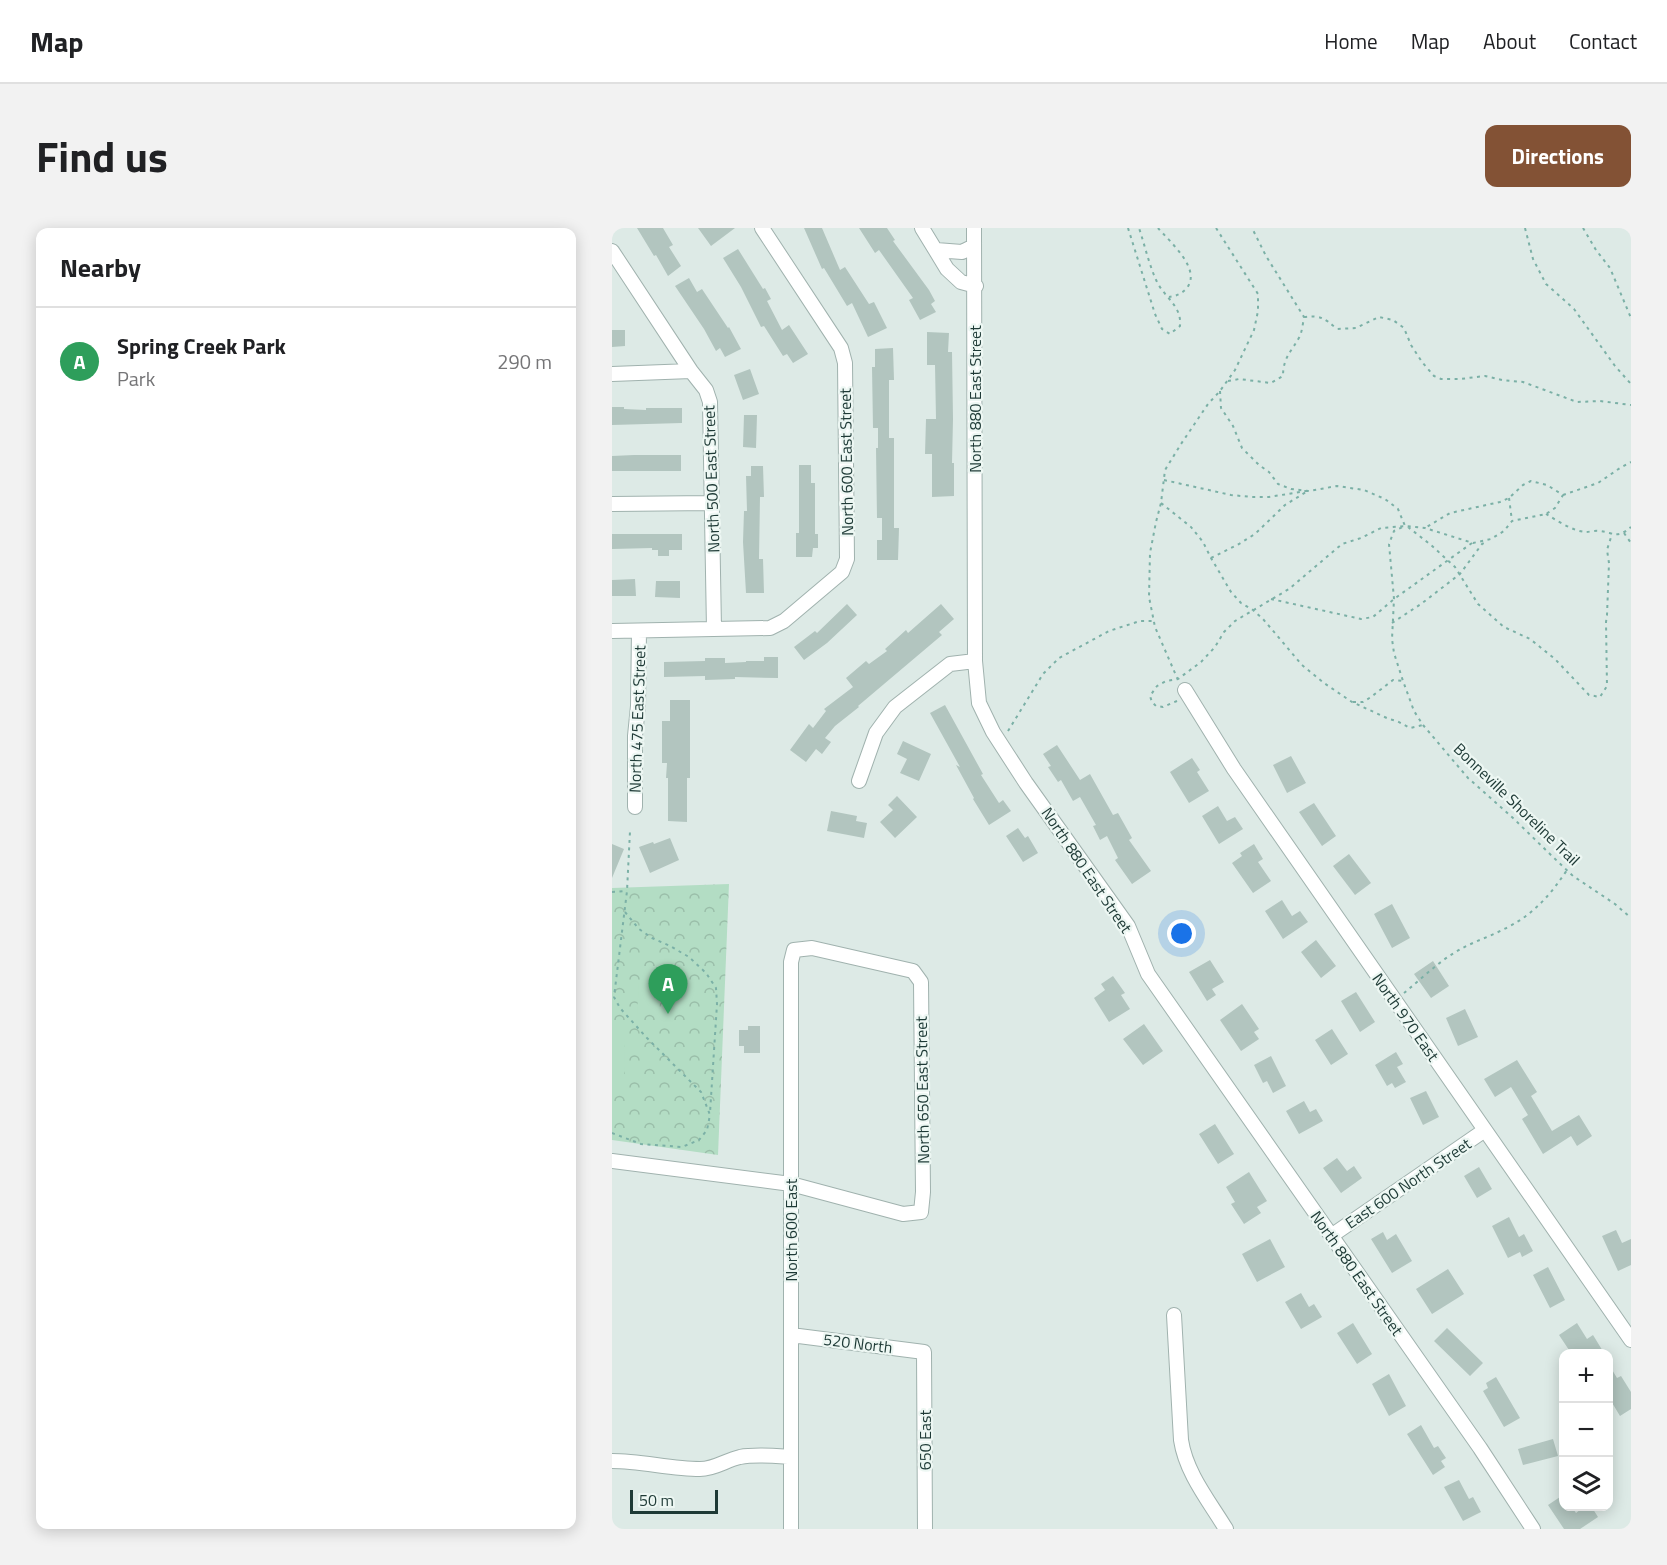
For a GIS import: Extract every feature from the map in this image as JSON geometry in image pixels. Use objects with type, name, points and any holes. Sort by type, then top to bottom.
[{"type":"street","name":"North 600 East Street","points":[[612,631],[770,628],[784,621],[842,572],[847,560],[845,363],[841,348],[762,228]]},
{"type":"street","points":[[922,228],[947,269],[961,282],[976,286]]},
{"type":"street","name":"North 880 East Street","points":[[974,228],[976,286],[975,661],[979,703],[1000,744],[1026,783],[1128,926],[1148,974],[1480,1448],[1533,1529]]},
{"type":"street","points":[[936,250],[962,252],[974,246]]},
{"type":"street","name":"North 500 East Street","points":[[612,251],[706,390],[710,402],[714,628]]},
{"type":"street","points":[[612,374],[691,371]]},
{"type":"street","points":[[612,504],[712,503]]},
{"type":"street","name":"North 475 East Street","points":[[635,807],[639,631]]},
{"type":"street","points":[[859,781],[876,733],[895,707],[950,664],[975,661]]},
{"type":"street","name":"North 970 East","points":[[1183,688],[1234,769],[1631,1340]]},
{"type":"street","name":"North 600 East","points":[[792,1529],[791,962],[794,950],[812,948],[913,971]]},
{"type":"street","name":"North 650 East Street","points":[[791,1184],[903,1214],[921,1212],[923,1192],[921,982],[913,971]]},
{"type":"street","name":"East 600 North Street","points":[[1331,1236],[1485,1131]]},
{"type":"street","points":[[612,1161],[791,1184]]},
{"type":"street","points":[[1174,1315],[1183,1454],[1226,1529]]},
{"type":"street","name":"520 North","points":[[791,1335],[924,1352]]},
{"type":"street","name":"650 East","points":[[924,1352],[925,1529]]},
{"type":"street","points":[[612,1461],[703,1469],[743,1456],[791,1457]]},
{"type":"path","points":[[1128,228],[1155,314],[1162,329],[1170,334],[1180,326],[1181,318],[1178,310],[1158,284],[1139,228]]},
{"type":"path","points":[[1158,228],[1179,251],[1192,275],[1190,284],[1183,292],[1169,297]]},
{"type":"path","points":[[1183,688],[1154,621],[1149,597],[1150,553],[1161,503],[1165,470],[1208,404],[1235,370],[1254,330],[1258,311],[1258,294],[1216,228]]},
{"type":"path","points":[[1228,381],[1239,379],[1271,383],[1283,376],[1289,351],[1300,335],[1304,317],[1266,256],[1252,228]]},
{"type":"path","points":[[1525,228],[1533,259],[1546,284],[1574,309],[1615,366],[1631,384]]},
{"type":"path","points":[[1583,228],[1610,268],[1631,318]]},
{"type":"path","points":[[1304,317],[1326,318],[1337,329],[1356,328],[1379,316],[1393,320],[1404,328],[1422,362],[1434,376],[1441,379],[1460,380],[1485,376],[1523,382],[1577,402],[1600,401],[1631,405]]},
{"type":"path","points":[[1220,391],[1221,408],[1233,426],[1242,448],[1249,456],[1269,472],[1278,484],[1291,489],[1309,491]]},
{"type":"path","points":[[1392,623],[1460,574],[1482,544],[1503,531],[1512,521],[1546,514],[1555,508],[1563,495],[1598,483],[1631,462]]},
{"type":"path","points":[[1164,480],[1231,495],[1251,497],[1269,497],[1338,486],[1364,490],[1385,499],[1398,509],[1405,525],[1431,545],[1460,574],[1478,604],[1504,627],[1530,639],[1555,659],[1589,695],[1600,697],[1607,686],[1606,622],[1609,563],[1607,550],[1612,534]]},
{"type":"path","points":[[1425,528],[1450,513],[1500,502],[1531,481],[1547,485],[1563,495]]},
{"type":"path","points":[[1211,558],[1255,534],[1285,505],[1309,491]]},
{"type":"path","points":[[1509,498],[1512,521]]},
{"type":"path","points":[[1161,503],[1191,527],[1203,542],[1231,592],[1241,603],[1254,610],[1263,619],[1302,665],[1352,702],[1410,728],[1423,725]]},
{"type":"path","points":[[1546,514],[1586,532],[1599,530],[1617,535],[1631,528]]},
{"type":"path","points":[[1183,688],[1166,681],[1157,686],[1150,696],[1152,702],[1162,707],[1183,688],[1224,632],[1235,621],[1289,589],[1342,544],[1381,528],[1405,525],[1425,528],[1473,543]]},
{"type":"path","name":"Bonneville Shoreline Trail","points":[[1405,525],[1394,531],[1389,544],[1394,599],[1392,623],[1394,653],[1414,711],[1468,778],[1567,870],[1631,918]]},
{"type":"path","points":[[1624,533],[1631,543]]},
{"type":"path","points":[[1271,600],[1361,619],[1373,617],[1394,599],[1473,543],[1491,539]]},
{"type":"path","points":[[1000,744],[1043,674],[1059,658],[1109,631],[1140,621],[1154,621]]},
{"type":"path","points":[[1352,702],[1363,702],[1388,682],[1403,681]]},
{"type":"path","points":[[630,831],[625,912],[613,998],[647,1038],[701,1092],[710,1115]]},
{"type":"path","points":[[1395,1001],[1453,954],[1479,939],[1508,927],[1538,907],[1556,887],[1567,870]]},
{"type":"path","points":[[612,892],[627,891]]},
{"type":"path","points":[[612,1133],[641,1144],[681,1147],[699,1140],[707,1130],[710,1115],[717,1004],[716,988],[706,973],[689,957],[639,929],[625,912]]},
{"type":"green space","points":[[729,884],[718,1155],[612,1140],[612,888]]},
{"type":"green space","points":[[639,983],[661,985],[659,1015],[637,1013]]},
{"type":"green space","points":[[612,1039],[625,1039],[624,1075],[612,1075]]},
{"type":"building","points":[[637,228],[663,228],[673,245],[669,247],[681,266],[668,276]]},
{"type":"building","points":[[698,228],[735,228],[711,246]]},
{"type":"building","points":[[804,228],[822,228],[840,270],[845,267],[869,304],[874,302],[887,328],[868,337],[852,303],[847,306],[824,268],[822,269]]},
{"type":"building","points":[[859,228],[887,228],[895,240],[893,241],[929,290],[935,301],[931,304],[936,312],[920,320],[909,300],[913,298],[879,250],[875,253]]},
{"type":"building","points":[[738,249],[771,299],[767,301],[782,330],[789,325],[808,354],[793,363],[787,354],[783,356],[764,326],[761,327],[723,258]]},
{"type":"building","points":[[689,278],[697,292],[702,289],[729,327],[741,349],[725,357],[720,348],[716,351],[675,286]]},
{"type":"building","points":[[612,330],[625,330],[625,346],[612,347]]},
{"type":"building","points":[[927,332],[949,333],[948,352],[952,352],[954,496],[932,497],[932,454],[925,454],[926,419],[936,419],[935,365],[927,365]]},
{"type":"building","points":[[893,348],[894,380],[889,380],[889,438],[894,438],[894,528],[899,528],[898,560],[877,560],[877,540],[882,540],[882,518],[877,518],[878,428],[873,428],[872,367],[875,367],[875,349]]},
{"type":"building","points":[[750,369],[759,394],[743,400],[734,375]]},
{"type":"building","points":[[612,407],[646,410],[646,408],[682,408],[682,423],[612,425]]},
{"type":"building","points":[[744,415],[757,415],[756,448],[743,447]]},
{"type":"building","points":[[681,455],[681,471],[612,471],[612,456]]},
{"type":"building","points":[[799,465],[811,465],[811,483],[815,483],[815,534],[818,534],[818,548],[813,548],[812,557],[796,557],[796,533],[799,533]]},
{"type":"building","points":[[751,466],[763,466],[764,497],[760,497],[759,559],[763,559],[764,593],[746,593],[744,511],[747,511],[746,476],[751,476]]},
{"type":"building","points":[[612,534],[682,534],[682,550],[669,550],[669,556],[658,556],[658,550],[652,550],[652,548],[612,549]]},
{"type":"building","points":[[635,579],[636,596],[612,596],[612,580]]},
{"type":"building","points":[[656,581],[680,581],[680,598],[655,597]]},
{"type":"building","points":[[847,604],[857,615],[827,643],[804,660],[794,647],[815,631],[817,633]]},
{"type":"building","points":[[941,604],[954,619],[939,632],[942,635],[835,726],[825,738],[831,742],[822,754],[816,749],[806,762],[790,750],[809,724],[813,728],[826,711],[824,709],[853,687],[846,678],[866,661],[869,664],[887,651],[885,649],[906,630],[908,633]]},
{"type":"building","points":[[764,657],[778,657],[778,678],[735,677],[735,679],[705,680],[705,676],[664,677],[664,662],[725,658],[725,663],[746,662],[764,661]]},
{"type":"building","points":[[670,700],[690,700],[690,778],[687,778],[687,822],[668,821],[668,778],[666,778],[667,763],[662,763],[662,721],[670,721]]},
{"type":"building","points":[[945,705],[983,774],[981,775],[999,803],[1003,800],[1011,811],[989,825],[973,799],[956,765],[960,767],[930,713]]},
{"type":"building","points":[[903,741],[931,754],[919,781],[900,773],[907,759],[897,754]]},
{"type":"building","points":[[1057,745],[1080,780],[1090,774],[1113,815],[1118,813],[1132,838],[1129,840],[1151,871],[1132,884],[1115,860],[1118,858],[1107,836],[1100,840],[1093,826],[1096,825],[1080,797],[1073,801],[1061,780],[1058,782],[1048,767],[1051,766],[1043,754]]},
{"type":"building","points":[[1291,756],[1306,783],[1287,793],[1273,765]]},
{"type":"building","points":[[1192,758],[1200,770],[1197,772],[1209,791],[1189,803],[1170,772]]},
{"type":"building","points":[[897,796],[917,817],[895,838],[880,822],[893,810],[888,805]]},
{"type":"building","points":[[1314,803],[1336,836],[1322,846],[1299,812]]},
{"type":"building","points":[[1218,806],[1227,821],[1235,817],[1243,829],[1219,844],[1202,816]]},
{"type":"building","points":[[831,811],[857,816],[856,821],[867,823],[864,838],[827,831]]},
{"type":"building","points":[[1018,828],[1025,838],[1028,836],[1038,853],[1023,862],[1006,836]]},
{"type":"building","points":[[670,838],[679,860],[650,873],[639,847]]},
{"type":"building","points":[[612,844],[624,849],[612,878]]},
{"type":"building","points":[[1254,844],[1263,859],[1258,862],[1271,881],[1253,893],[1232,863],[1242,856],[1240,853]]},
{"type":"building","points":[[1349,854],[1371,883],[1355,895],[1333,866]]},
{"type":"building","points":[[1282,900],[1292,916],[1300,911],[1308,922],[1283,939],[1265,911]]},
{"type":"building","points":[[1392,904],[1410,938],[1392,948],[1374,914]]},
{"type":"building","points":[[1316,940],[1336,966],[1321,978],[1301,952]]},
{"type":"building","points":[[1210,960],[1224,982],[1212,989],[1216,995],[1207,1001],[1189,972]]},
{"type":"building","points":[[1433,961],[1449,986],[1431,998],[1414,974]]},
{"type":"building","points":[[1113,976],[1125,993],[1121,995],[1130,1009],[1109,1022],[1094,998],[1105,990],[1101,984]]},
{"type":"building","points":[[1356,992],[1375,1022],[1360,1032],[1341,1001]]},
{"type":"building","points":[[1242,1004],[1259,1029],[1254,1032],[1259,1039],[1241,1051],[1220,1020]]},
{"type":"building","points":[[1465,1009],[1478,1037],[1458,1046],[1446,1018]]},
{"type":"building","points":[[1144,1024],[1163,1051],[1143,1065],[1123,1039]]},
{"type":"building","points":[[748,1026],[760,1026],[760,1053],[744,1053],[744,1046],[739,1046],[739,1030],[748,1030]]},
{"type":"building","points":[[1332,1029],[1348,1054],[1331,1065],[1315,1040]]},
{"type":"building","points":[[1396,1052],[1403,1064],[1397,1067],[1406,1082],[1395,1088],[1392,1083],[1387,1086],[1375,1065]]},
{"type":"building","points":[[1271,1056],[1286,1086],[1273,1093],[1267,1081],[1263,1083],[1254,1065]]},
{"type":"building","points":[[1517,1060],[1537,1092],[1531,1096],[1552,1131],[1579,1115],[1592,1136],[1577,1146],[1571,1136],[1543,1154],[1522,1119],[1528,1115],[1511,1087],[1495,1097],[1484,1079]]},
{"type":"building","points":[[1426,1091],[1439,1117],[1423,1125],[1410,1098]]},
{"type":"building","points":[[1304,1101],[1310,1112],[1316,1109],[1323,1121],[1299,1134],[1286,1111]]},
{"type":"building","points":[[1215,1124],[1234,1154],[1218,1164],[1199,1134]]},
{"type":"building","points":[[1337,1158],[1347,1171],[1354,1166],[1362,1178],[1341,1193],[1323,1168]]},
{"type":"building","points":[[1479,1167],[1492,1189],[1477,1198],[1464,1176]]},
{"type":"building","points":[[1249,1172],[1267,1201],[1257,1207],[1261,1213],[1244,1224],[1231,1204],[1235,1202],[1226,1187]]},
{"type":"building","points":[[1509,1217],[1519,1237],[1524,1234],[1533,1251],[1522,1257],[1520,1252],[1508,1258],[1492,1226]]},
{"type":"building","points":[[1616,1230],[1622,1243],[1631,1239],[1631,1265],[1618,1271],[1602,1236]]},
{"type":"building","points":[[1383,1232],[1387,1240],[1396,1234],[1412,1261],[1392,1273],[1371,1239]]},
{"type":"building","points":[[1270,1239],[1285,1267],[1257,1282],[1242,1254]]},
{"type":"building","points":[[1548,1267],[1565,1300],[1550,1308],[1533,1275]]},
{"type":"building","points":[[1448,1269],[1464,1294],[1432,1314],[1416,1289]]},
{"type":"building","points":[[1301,1293],[1309,1307],[1314,1304],[1322,1317],[1301,1329],[1285,1302]]},
{"type":"building","points":[[1353,1323],[1372,1354],[1357,1364],[1337,1333]]},
{"type":"building","points":[[1577,1323],[1587,1339],[1593,1335],[1602,1349],[1568,1349],[1559,1335]]},
{"type":"building","points":[[1447,1328],[1483,1363],[1470,1376],[1434,1341]]},
{"type":"building","points":[[1613,1371],[1617,1378],[1621,1376],[1631,1392],[1631,1409],[1620,1416],[1613,1404]]},
{"type":"building","points":[[1389,1374],[1406,1406],[1389,1416],[1372,1384]]},
{"type":"building","points":[[1496,1377],[1520,1418],[1504,1427],[1483,1391],[1488,1388],[1486,1383]]},
{"type":"building","points":[[1421,1425],[1434,1448],[1438,1446],[1446,1458],[1441,1461],[1445,1467],[1433,1475],[1407,1434]]},
{"type":"building","points":[[1553,1439],[1558,1456],[1523,1465],[1518,1449]]},
{"type":"building","points":[[1459,1480],[1469,1499],[1473,1497],[1481,1512],[1463,1521],[1444,1487]]},
{"type":"building","points":[[1559,1498],[1559,1511],[1575,1511],[1576,1513],[1594,1511],[1598,1517],[1580,1529],[1564,1529],[1548,1505]]},
{"type":"place","name":"Spring Creek Park","points":[[668,1014]]}]
